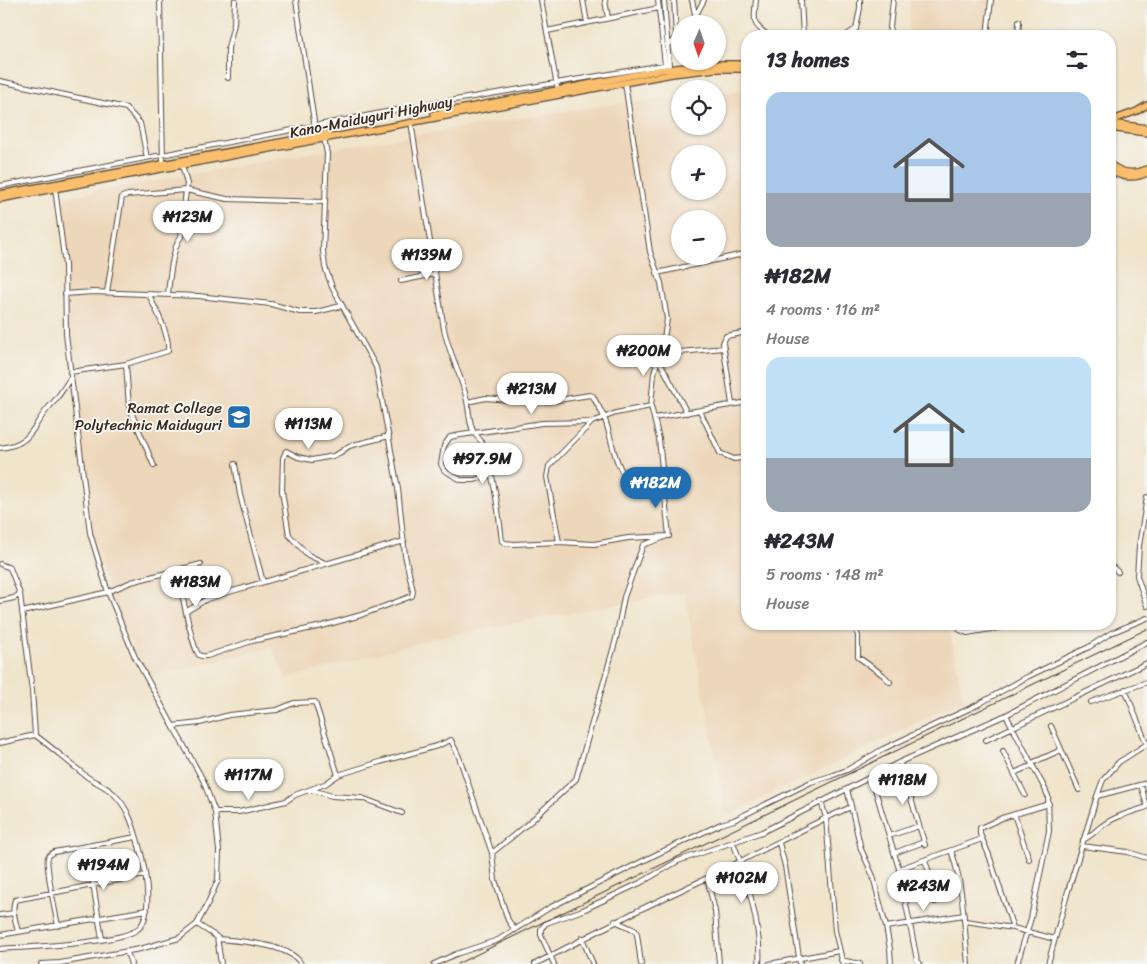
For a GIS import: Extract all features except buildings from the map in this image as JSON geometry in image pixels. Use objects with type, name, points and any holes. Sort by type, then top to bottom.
[{"type":"highway","name":"Kano-Maiduguri Highway","points":[[0,199],[162,164],[668,66],[741,64]]},
{"type":"highway","name":"Kano-Maiduguri Highway","points":[[0,194],[182,165],[672,74],[715,69],[741,69]]},
{"type":"highway","points":[[1116,123],[1147,105]]},
{"type":"highway","points":[[1116,126],[1147,128]]},
{"type":"highway","points":[[1116,127],[1147,133]]},
{"type":"highway","points":[[1116,167],[1125,172],[1136,172],[1147,168]]},
{"type":"highway","points":[[1116,174],[1132,178],[1147,174]]},
{"type":"street","points":[[160,0],[162,164]]},
{"type":"street","points":[[228,78],[228,48],[234,24],[235,0]]},
{"type":"street","points":[[296,0],[316,135]]},
{"type":"street","points":[[0,186],[485,94],[558,87],[541,0]]},
{"type":"street","points":[[583,0],[587,23]]},
{"type":"street","points":[[605,0],[608,18]]},
{"type":"street","points":[[658,0],[668,66]]},
{"type":"street","points":[[664,0],[668,66]]},
{"type":"street","points":[[674,0],[676,15]]},
{"type":"street","points":[[692,0],[695,14]]},
{"type":"street","points":[[695,14],[704,0]]},
{"type":"street","points":[[756,0],[754,22],[760,30]]},
{"type":"street","points":[[801,0],[803,30]]},
{"type":"street","points":[[854,30],[860,0]]},
{"type":"street","points":[[889,30],[893,0]]},
{"type":"street","points":[[988,30],[991,0]]},
{"type":"street","points":[[547,31],[659,8]]},
{"type":"street","points":[[1018,30],[1019,21]]},
{"type":"street","points":[[667,45],[671,43]]},
{"type":"street","points":[[0,81],[126,108],[140,123],[146,158]]},
{"type":"street","points":[[625,83],[650,252],[661,283],[667,319],[664,338],[654,373],[652,406],[659,439],[669,536]]},
{"type":"street","points":[[411,122],[431,255],[448,347],[468,402],[468,413],[474,433],[482,441],[497,502],[502,541],[514,544],[559,542],[594,544],[628,538],[669,536]]},
{"type":"street","points":[[177,570],[196,650],[199,655],[207,656],[252,641],[322,626],[361,614],[412,596],[414,591],[376,367],[341,306],[325,267],[323,251],[327,154],[324,138]]},
{"type":"street","points":[[168,294],[169,279],[177,242],[182,237],[188,184],[182,165]]},
{"type":"street","points":[[41,964],[127,952],[179,938],[197,924],[208,905],[218,880],[219,851],[214,812],[203,780],[135,657],[108,592],[90,533],[70,377],[66,334],[65,265],[54,186]]},
{"type":"street","points":[[107,292],[122,197],[186,190],[227,198],[325,202]]},
{"type":"street","points":[[657,272],[741,254]]},
{"type":"street","points":[[416,260],[431,255]]},
{"type":"street","points":[[402,282],[435,274]]},
{"type":"street","points":[[65,294],[107,292],[168,294],[250,301],[271,304],[300,312],[316,312],[341,306]]},
{"type":"street","points":[[70,372],[126,364],[164,353],[169,348],[166,333],[148,293]]},
{"type":"street","points":[[732,404],[723,343],[726,336],[741,333]]},
{"type":"street","points":[[658,354],[724,348]]},
{"type":"street","points":[[658,354],[660,362],[687,413]]},
{"type":"street","points":[[126,364],[129,407],[154,466]]},
{"type":"street","points":[[0,448],[18,443],[29,436],[50,407],[56,402],[70,377]]},
{"type":"street","points":[[468,402],[486,398],[531,402],[593,396],[604,416],[619,465],[626,478],[632,483],[662,479]]},
{"type":"street","points":[[654,418],[741,403]]},
{"type":"street","points":[[559,542],[547,474],[549,466],[592,422],[604,416],[652,406]]},
{"type":"street","points":[[700,411],[720,453],[734,459],[741,458]]},
{"type":"street","points":[[491,474],[475,480],[461,480],[444,470],[441,464],[444,446],[450,437],[542,423],[592,422]]},
{"type":"street","points":[[325,563],[308,555],[289,534],[282,490],[283,458],[286,451],[298,458],[312,460],[333,456],[349,446],[389,436]]},
{"type":"street","points":[[235,464],[240,495],[263,582]]},
{"type":"street","points":[[1147,497],[1139,546],[1137,576],[1147,606]]},
{"type":"street","points":[[492,853],[531,822],[576,779],[616,639],[624,597],[633,576],[637,560],[643,545],[669,536]]},
{"type":"street","points":[[187,610],[207,599],[404,541]]},
{"type":"street","points":[[0,564],[10,568],[20,594],[32,691],[35,735],[86,776],[113,793],[129,815],[136,837],[147,890],[145,921],[139,929],[120,937],[0,949]]},
{"type":"street","points":[[22,612],[31,608],[108,592],[130,582],[201,564]]},
{"type":"street","points":[[0,602],[20,594]]},
{"type":"street","points":[[434,964],[456,954],[498,940],[549,908],[657,854],[721,824],[734,820],[811,782],[847,770],[883,749],[971,708],[1111,634],[1147,618]]},
{"type":"street","points":[[856,630],[858,636],[858,658],[890,682]]},
{"type":"street","points":[[960,630],[967,633],[980,630]]},
{"type":"street","points":[[554,964],[541,935],[541,929],[546,923],[583,910],[642,882],[678,861],[762,832],[900,762],[1006,715],[1147,642]]},
{"type":"street","points":[[986,740],[1147,663]]},
{"type":"street","points":[[1091,702],[1147,682]]},
{"type":"street","points":[[1048,964],[1083,840],[1103,780],[1119,762],[1147,745],[1125,689]]},
{"type":"street","points":[[172,726],[200,723],[229,715],[277,710],[294,703],[314,702],[338,775]]},
{"type":"street","points":[[1006,715],[1033,764],[1048,796],[1049,804],[1049,831],[1031,918],[1017,964]]},
{"type":"street","points":[[1051,726],[1079,790]]},
{"type":"street","points":[[0,743],[35,735]]},
{"type":"street","points":[[214,812],[239,812],[286,801],[295,795],[325,784],[338,775],[451,740],[459,757],[488,847],[492,853],[495,880],[508,920],[515,930]]},
{"type":"street","points":[[1014,773],[1061,750]]},
{"type":"street","points":[[1003,751],[1025,795]]},
{"type":"street","points":[[894,853],[924,844],[900,762]]},
{"type":"street","points":[[871,776],[899,869],[917,960],[920,964]]},
{"type":"street","points":[[1097,796],[1147,783]]},
{"type":"street","points":[[1083,840],[1110,821],[1147,807],[1141,785]]},
{"type":"street","points":[[846,789],[861,849],[872,876],[886,927],[891,964]]},
{"type":"street","points":[[312,790],[332,796],[362,798],[402,813]]},
{"type":"street","points":[[821,801],[826,818],[835,931],[839,951],[842,962],[860,964]]},
{"type":"street","points":[[1013,928],[980,828],[1014,814],[1049,804]]},
{"type":"street","points":[[535,964],[615,921],[852,807]]},
{"type":"street","points":[[1014,814],[1029,859]]},
{"type":"street","points":[[889,836],[919,826]]},
{"type":"street","points":[[58,926],[47,858],[49,855],[54,852],[136,837]]},
{"type":"street","points":[[899,869],[925,861],[982,838]]},
{"type":"street","points":[[734,842],[741,862],[756,923],[759,964]]},
{"type":"street","points":[[779,843],[785,866],[800,964]]},
{"type":"street","points":[[86,846],[102,939]]},
{"type":"street","points":[[1082,846],[1128,852],[1147,858]]},
{"type":"street","points":[[951,850],[958,872],[965,921],[968,964]]},
{"type":"street","points":[[925,861],[935,902]]},
{"type":"street","points":[[18,932],[13,903],[15,900],[145,875]]},
{"type":"street","points":[[707,878],[715,911],[719,964]]},
{"type":"street","points":[[0,935],[147,910]]},
{"type":"street","points":[[0,915],[14,913]]},
{"type":"street","points":[[886,927],[964,915]]},
{"type":"street","points":[[615,921],[634,930],[637,934],[641,964]]},
{"type":"street","points":[[965,921],[1013,928],[1055,939]]},
{"type":"street","points":[[197,924],[214,934],[218,939],[221,964]]},
{"type":"street","points":[[582,938],[593,964]]},
{"type":"street","points":[[218,939],[251,943],[290,953],[301,964]]},
{"type":"street","points":[[770,964],[839,951]]},
{"type":"street","points":[[127,952],[131,964]]},
{"type":"street","points":[[92,958],[93,964]]},
{"type":"shaded area","points":[[910,0],[990,0],[985,30],[908,30]]},
{"type":"shaded area","points":[[741,91],[741,630],[949,630],[964,700],[727,816],[684,592],[439,637],[286,679],[272,647],[147,678],[112,601],[92,533],[66,327],[67,272],[60,198],[354,145],[599,106],[671,98],[671,135],[726,135],[726,92]]},
{"type":"railway","points":[[457,964],[1147,629]]},
{"type":"place","name":"Ramat College Polytechnic Maiduguri","points":[[239,417]]}]
